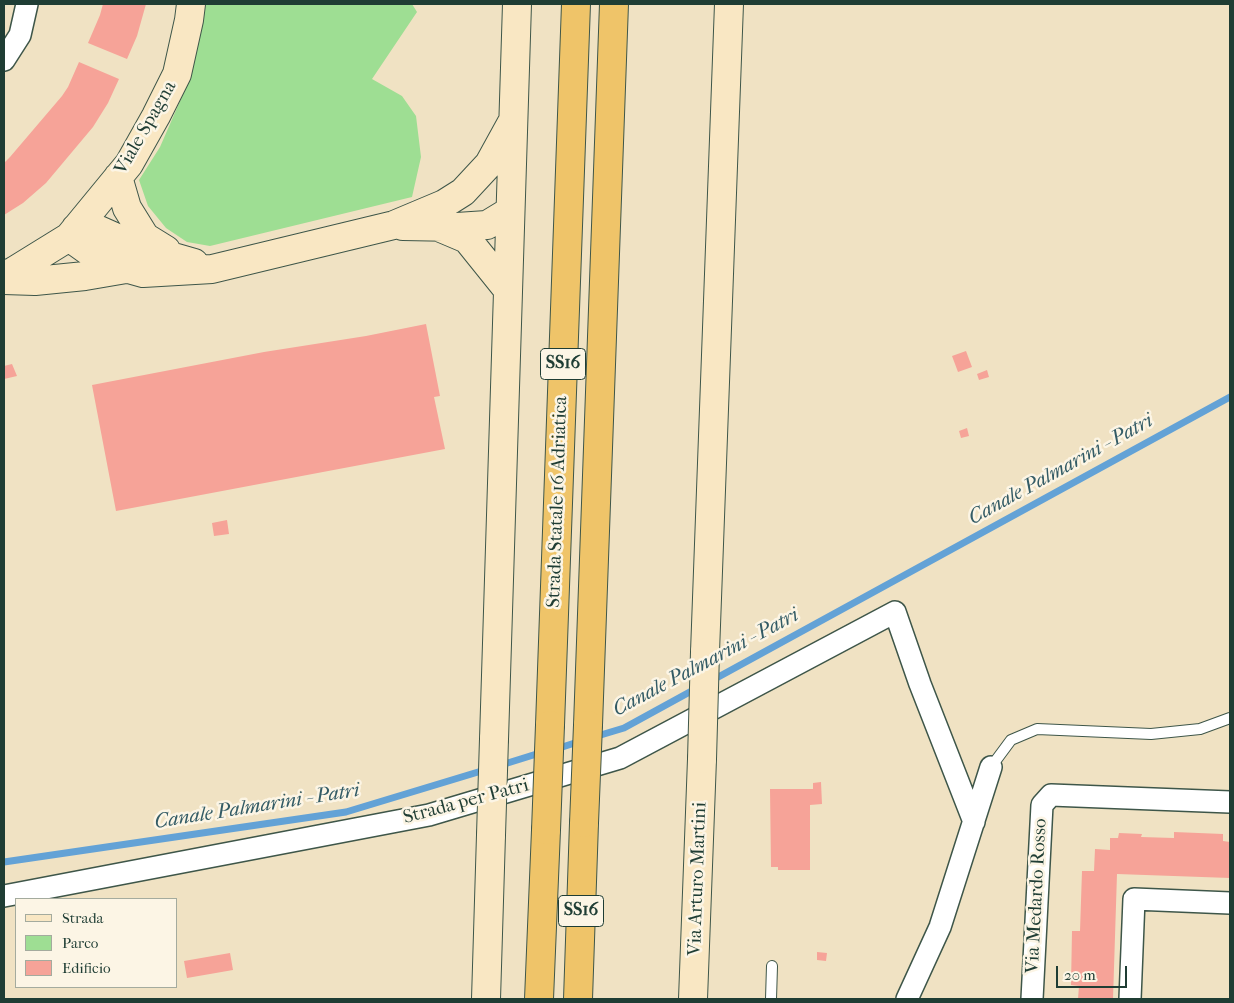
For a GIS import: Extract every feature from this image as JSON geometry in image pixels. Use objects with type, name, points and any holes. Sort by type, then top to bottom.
[{"type":"highway","name":"Strada Statale 16 Adriatica","points":[[539,999],[576,4]]},
{"type":"highway","name":"Strada Statale 16 Adriatica","points":[[578,999],[614,4]]},
{"type":"street","points":[[4,60],[20,35],[26,4]]},
{"type":"street","name":"Viale Spagna","points":[[4,276],[72,232],[134,156],[177,74],[191,4]]},
{"type":"street","points":[[486,999],[518,4]]},
{"type":"street","name":"Via Arturo Martini","points":[[693,999],[730,4]]},
{"type":"street","points":[[442,216],[489,164],[513,120]]},
{"type":"street","points":[[118,177],[127,208],[145,236],[178,258]]},
{"type":"street","points":[[72,232],[104,262],[143,273],[212,269],[394,225],[442,216],[461,202],[510,211]]},
{"type":"street","points":[[442,216],[467,239],[508,290]]},
{"type":"street","points":[[72,232],[99,230],[135,246],[212,269]]},
{"type":"street","points":[[4,280],[35,281],[129,269]]},
{"type":"street","name":"Strada per Patri","points":[[4,896],[429,815],[620,758],[896,612],[920,684],[974,822]]},
{"type":"street","points":[[907,999],[940,928],[991,767]]},
{"type":"street","name":"Via Medardo Rosso","points":[[1032,999],[1042,806],[1051,795],[1230,802]]},
{"type":"street","points":[[1130,999],[1134,899],[1230,903]]},
{"type":"lane","points":[[991,767],[1011,740],[1037,729],[1151,734],[1200,729],[1230,718]]},
{"type":"lane","points":[[771,999],[772,966]]},
{"type":"green space","points":[[204,4],[412,4],[417,12],[372,79],[402,96],[416,116],[421,157],[412,197],[210,246],[187,242],[166,228],[148,206],[139,180],[160,147],[187,85]]},
{"type":"building","points":[[103,4],[146,4],[137,36],[127,59],[88,43]]},
{"type":"building","points":[[79,62],[119,79],[108,103],[93,127],[46,183],[23,203],[4,215],[4,163],[62,96]]},
{"type":"building","points":[[426,324],[440,396],[434,397],[445,449],[116,511],[92,385],[264,352],[366,336]]},
{"type":"building","points":[[966,351],[972,367],[958,372],[952,356]]},
{"type":"building","points":[[12,364],[17,376],[4,379],[4,366]]},
{"type":"building","points":[[987,370],[989,377],[979,380],[977,374]]},
{"type":"building","points":[[967,428],[969,436],[961,438],[959,431]]},
{"type":"building","points":[[227,520],[229,534],[214,536],[212,523]]},
{"type":"building","points":[[821,782],[822,804],[810,805],[810,870],[778,870],[778,867],[771,867],[770,789],[813,789],[813,783]]},
{"type":"building","points":[[1174,832],[1223,834],[1223,841],[1230,842],[1230,878],[1117,874],[1113,999],[1078,999],[1079,986],[1071,985],[1072,931],[1080,931],[1082,871],[1094,871],[1095,849],[1110,850],[1110,838],[1118,838],[1119,833],[1142,834],[1141,837],[1174,838]]},
{"type":"building","points":[[817,952],[827,953],[826,961],[817,960]]},
{"type":"building","points":[[230,953],[233,970],[187,978],[184,961]]},
{"type":"waterway","name":"Canale Palmarini - Patri","points":[[711,681],[1230,397]]},
{"type":"waterway","name":"Canale Palmarini - Patri","points":[[594,737],[624,728],[697,688]]},
{"type":"waterway","name":"Canale Palmarini - Patri","points":[[556,749],[581,741]]},
{"type":"waterway","name":"Canale Palmarini - Patri","points":[[498,766],[543,752]]},
{"type":"waterway","name":"Canale Palmarini - Patri","points":[[4,862],[346,812],[488,769]]}]
